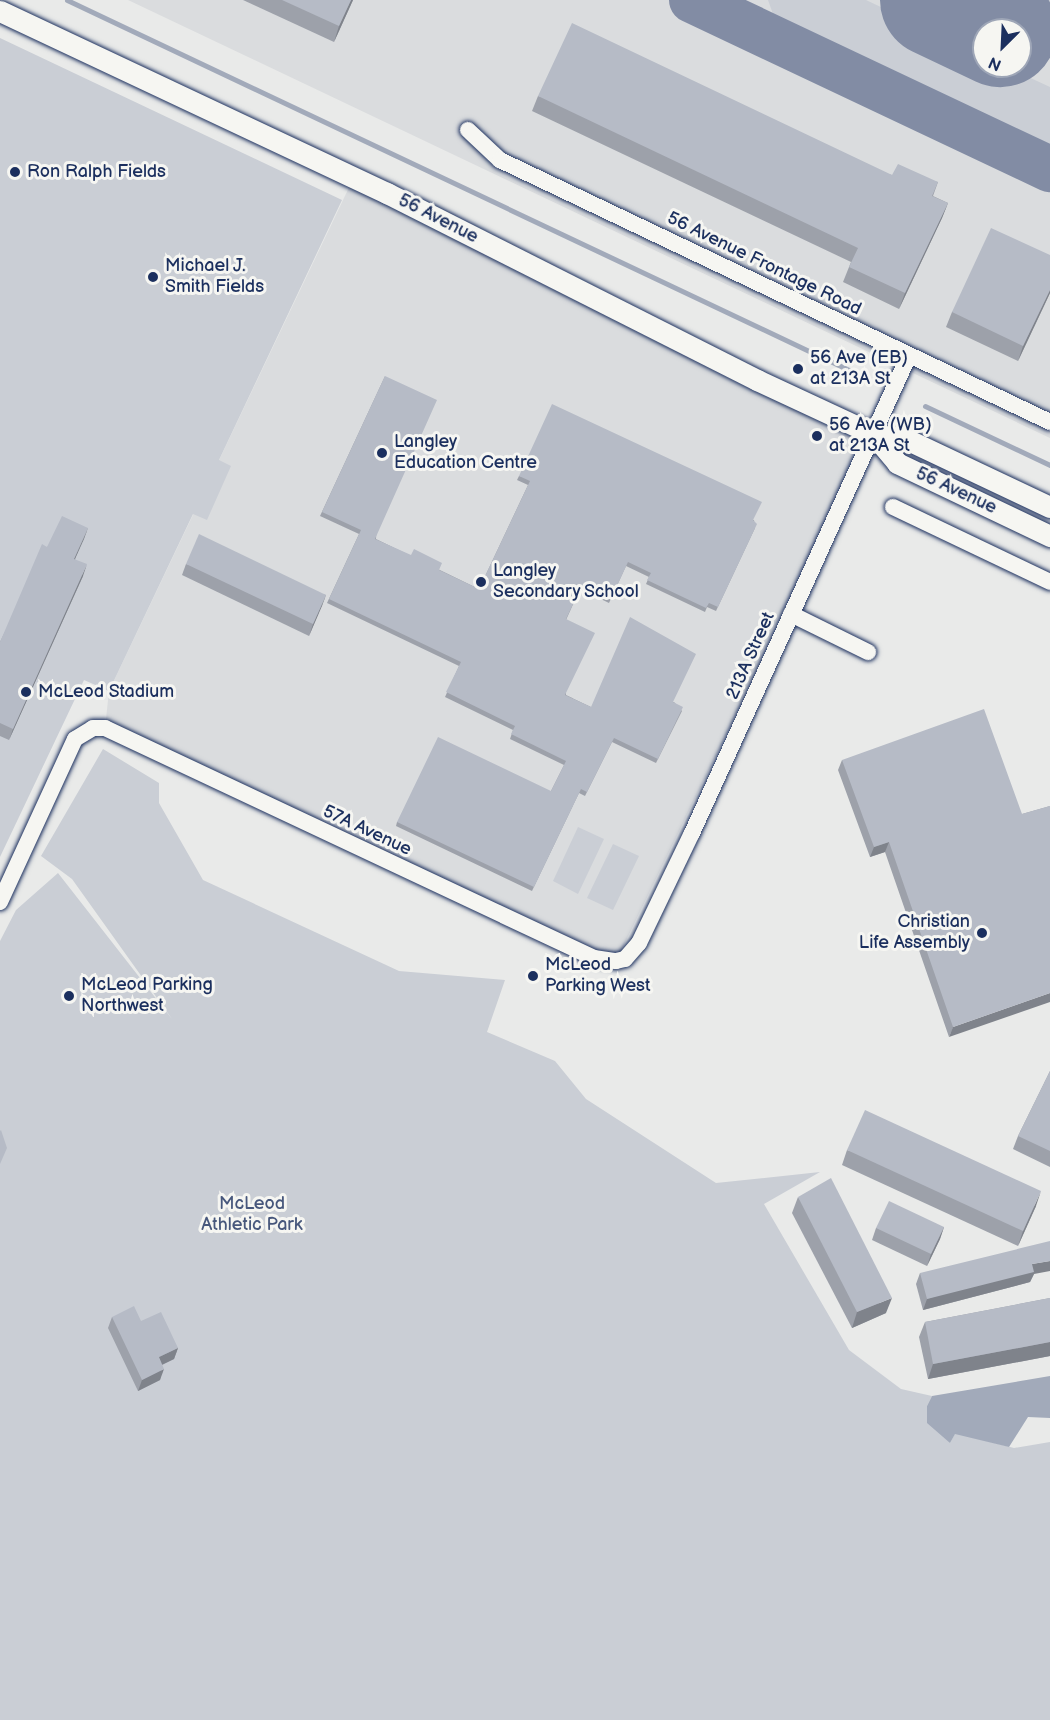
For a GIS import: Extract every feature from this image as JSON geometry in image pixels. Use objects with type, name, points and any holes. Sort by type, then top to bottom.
[{"type":"main road","name":"56 Avenue","points":[[0,11],[387,193],[873,434],[906,439],[1050,507]]},
{"type":"main road","name":"56 Avenue","points":[[873,434],[897,463],[1050,536]]},
{"type":"street","name":"56 Avenue Frontage Road","points":[[468,130],[501,160],[1050,422]]},
{"type":"street","name":"213A Street","points":[[616,962],[639,943],[909,355]]},
{"type":"street","points":[[893,507],[1050,582]]},
{"type":"street","points":[[791,614],[868,652]]},
{"type":"street","name":"57A Avenue","points":[[0,902],[75,739],[93,728],[105,728],[594,958],[616,962]]},
{"type":"shaded area","points":[[128,0],[1050,0],[1050,438]]},
{"type":"shaded area","name":"Langley Secondary School","points":[[354,177],[876,426],[616,961],[105,728],[109,691]]},
{"type":"green space","points":[[768,0],[866,0],[972,50],[972,78],[1031,78],[1050,87],[1050,159],[779,31]]},
{"type":"green space","points":[[1005,0],[1050,0],[1050,21]]},
{"type":"green space","points":[[0,38],[342,200],[219,460],[231,466],[207,520],[193,514],[109,691],[84,680],[0,857]]},
{"type":"green space","name":"McLeod Athletic Park","points":[[103,749],[159,783],[159,803],[203,880],[399,971],[505,980],[487,1032],[555,1061],[586,1099],[716,1183],[820,1172],[764,1204],[849,1350],[901,1389],[932,1396],[927,1406],[950,1443],[955,1433],[1014,1448],[1050,1442],[1050,1720],[0,1720],[0,941],[16,910],[58,873],[172,1019],[72,879],[41,856]]},
{"type":"green space","points":[[578,827],[604,839],[578,894],[553,881]]},
{"type":"green space","points":[[613,844],[639,856],[613,910],[587,898]]},
{"type":"water","points":[[1050,1376],[1050,1418],[1028,1417],[1009,1447],[955,1434],[950,1443],[927,1423],[927,1406],[932,1396]]},
{"type":"building","points":[[282,0],[351,0],[339,26]]},
{"type":"building","points":[[572,23],[892,175],[898,164],[938,182],[932,196],[948,203],[905,293],[849,267],[858,248],[538,96]]},
{"type":"building","points":[[991,228],[1050,255],[1050,290],[1023,346],[952,312]]},
{"type":"building","points":[[385,376],[437,400],[375,539],[411,555],[414,549],[442,563],[439,570],[479,589],[530,481],[519,476],[552,404],[762,502],[753,520],[757,524],[718,607],[709,603],[706,608],[647,580],[651,573],[628,562],[611,599],[582,585],[566,619],[595,633],[565,695],[591,707],[630,617],[696,654],[673,702],[683,707],[658,759],[614,738],[587,792],[581,789],[534,887],[397,822],[438,737],[551,791],[566,761],[511,734],[515,726],[446,692],[461,662],[329,599],[361,530],[322,512]]},
{"type":"building","points":[[62,516],[88,528],[74,559],[87,564],[13,729],[0,723],[0,642],[42,544],[47,547]]},
{"type":"building","points":[[199,534],[326,595],[313,624],[186,564]]},
{"type":"building","points":[[984,709],[1022,814],[1050,806],[1050,993],[953,1027],[889,842],[874,847],[842,760]]},
{"type":"building","points":[[1050,1071],[1050,1151],[1018,1136]]},
{"type":"building","points":[[865,1110],[1041,1191],[1023,1231],[847,1150]]},
{"type":"building","points":[[0,1131],[7,1148],[0,1164]]},
{"type":"building","points":[[831,1178],[892,1298],[857,1312],[798,1197]]},
{"type":"building","points":[[889,1201],[944,1227],[931,1254],[876,1228]]},
{"type":"building","points":[[1050,1241],[1050,1261],[1032,1264],[1034,1272],[927,1299],[920,1273]]},
{"type":"building","points":[[1050,1298],[1050,1342],[933,1364],[925,1322]]},
{"type":"building","points":[[134,1306],[141,1321],[161,1312],[178,1348],[159,1357],[164,1369],[142,1380],[112,1317]]},
{"type":"waterway","points":[[67,0],[868,379]]},
{"type":"waterway","points":[[925,406],[1050,465]]},
{"type":"taxiway","points":[[692,0],[1050,169]]},
{"type":"runway","points":[[937,0],[975,18]]},
{"type":"place","name":"Ron Ralph Fields","points":[[15,172]]},
{"type":"place","name":"Michael J. Smith Fields","points":[[153,277]]},
{"type":"place","name":"56 Ave (EB) at 213A St","points":[[798,369]]},
{"type":"place","name":"56 Ave (WB) at 213A St","points":[[817,436]]},
{"type":"place","name":"Langley Education Centre","points":[[382,453]]},
{"type":"place","name":"Langley Secondary School","points":[[481,582]]},
{"type":"place","name":"McLeod Stadium","points":[[26,692]]},
{"type":"place","name":"Christian Life Assembly","points":[[982,933]]},
{"type":"place","name":"McLeod Parking West","points":[[533,976]]},
{"type":"place","name":"McLeod Parking Northwest","points":[[69,996]]}]
